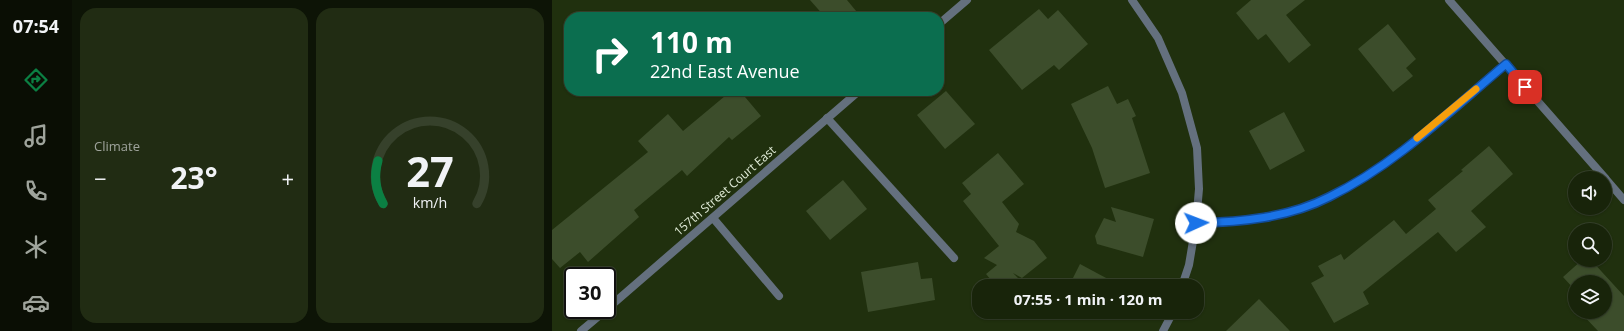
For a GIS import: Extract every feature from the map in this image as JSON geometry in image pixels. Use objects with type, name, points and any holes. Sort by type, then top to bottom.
[{"type":"street","points":[[944,20],[967,0]]},
{"type":"street","points":[[1132,0],[1158,38],[1182,93],[1196,148],[1199,189],[1196,223],[1189,265],[1184,279]]},
{"type":"street","points":[[1449,0],[1599,171]]},
{"type":"street","points":[[1196,223],[1239,222],[1271,216],[1329,197],[1399,153],[1506,64]]},
{"type":"street","name":"157th Street Court East","points":[[616,300],[853,96]]},
{"type":"street","points":[[827,118],[954,258]]},
{"type":"street","points":[[1612,186],[1624,200]]},
{"type":"street","points":[[713,218],[779,296]]},
{"type":"street","name":"157th Street Court East","points":[[581,331],[595,319]]},
{"type":"street","points":[[1163,331],[1169,319]]},
{"type":"building","points":[[810,0],[847,0],[857,12],[821,12]]},
{"type":"building","points":[[1251,0],[1305,0],[1286,15],[1311,45],[1289,63],[1266,34],[1258,40],[1236,13]]},
{"type":"building","points":[[1039,9],[1048,19],[1058,10],[1088,44],[1059,70],[1054,65],[1022,90],[989,50]]},
{"type":"building","points":[[1388,24],[1416,59],[1406,68],[1413,76],[1393,92],[1358,49]]},
{"type":"building","points":[[1108,86],[1117,104],[1128,99],[1136,116],[1132,118],[1150,173],[1105,188],[1092,148],[1071,104]]},
{"type":"building","points":[[946,91],[975,124],[945,149],[917,115],[940,96],[944,96],[944,93]]},
{"type":"building","points":[[725,96],[744,96],[761,116],[732,140],[729,137],[687,176],[682,170],[634,210],[639,217],[588,262],[580,252],[560,268],[552,259],[552,230],[648,152],[638,141],[668,114],[683,131]]},
{"type":"building","points":[[1284,112],[1305,151],[1270,170],[1249,131]]},
{"type":"building","points":[[1489,146],[1513,174],[1471,211],[1486,227],[1456,252],[1438,232],[1363,292],[1369,304],[1334,323],[1311,283],[1324,276],[1318,266],[1341,254],[1344,260],[1394,220],[1406,234],[1436,209],[1428,200],[1463,171],[1461,170]]},
{"type":"building","points":[[998,153],[1024,184],[1002,202],[1019,224],[1016,232],[1034,241],[1047,258],[1022,278],[1013,273],[1019,279],[990,279],[986,274],[997,265],[984,258],[999,246],[963,201],[971,194],[962,183]]},
{"type":"building","points":[[843,180],[867,209],[830,240],[806,211]]},
{"type":"building","points":[[1111,207],[1154,219],[1143,257],[1097,244],[1095,236],[1104,218],[1116,222]]},
{"type":"building","points":[[918,262],[921,279],[932,278],[935,300],[868,312],[861,272]]},
{"type":"building","points":[[1080,264],[1108,279],[1072,279]]},
{"type":"building","points":[[1574,267],[1597,267],[1605,275],[1568,275],[1568,282],[1563,277]]},
{"type":"building","points":[[1612,283],[1624,296],[1624,331],[1598,331],[1587,319],[1612,319]]},
{"type":"building","points":[[1259,299],[1290,331],[1226,331]]},
{"type":"slow traffic","points":[[1417,138],[1476,89]]},
{"type":"route","points":[[1196,223],[1239,222],[1271,216],[1329,197],[1399,153],[1506,64],[1525,87]]}]
